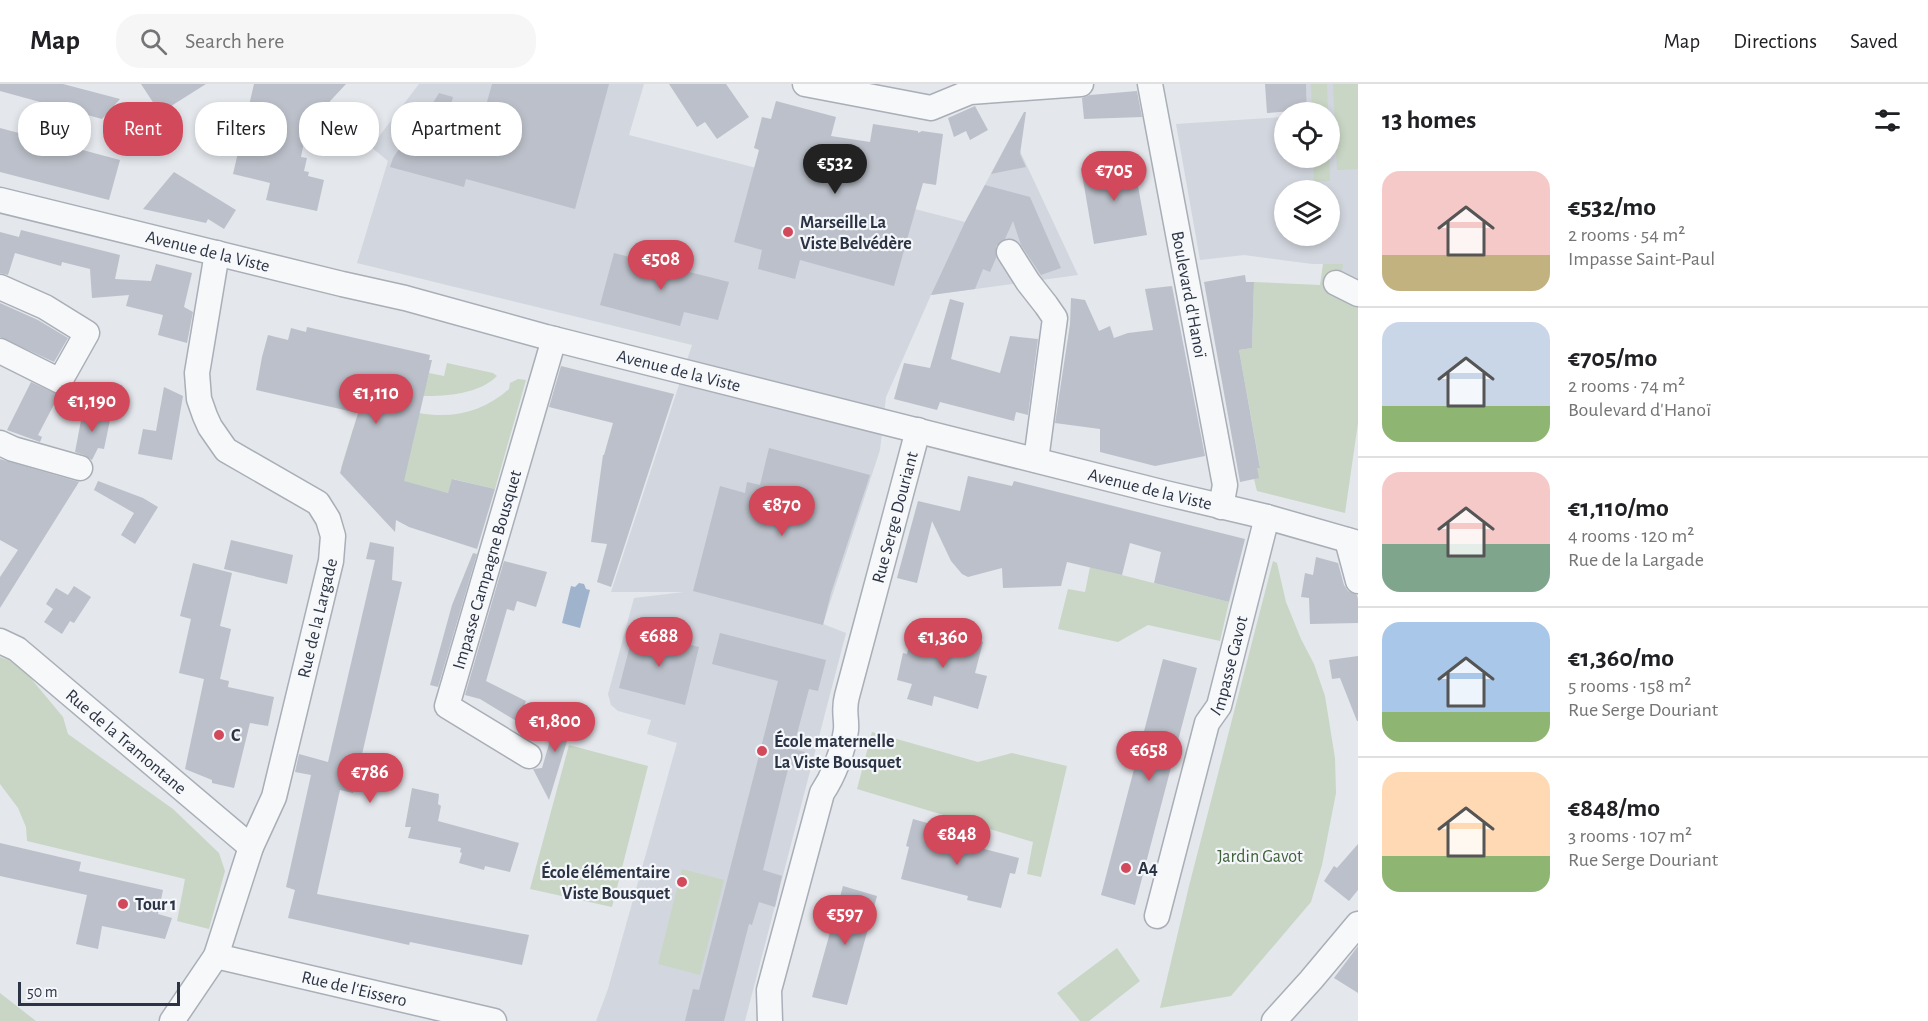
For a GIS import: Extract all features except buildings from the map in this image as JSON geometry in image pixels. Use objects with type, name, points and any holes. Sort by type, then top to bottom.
[{"type":"street","points":[[806,84],[931,108],[970,92],[1081,84]]},
{"type":"street","name":"Boulevard d'Hanoï","points":[[1150,84],[1224,485],[1221,507]]},
{"type":"street","name":"Avenue de la Viste","points":[[0,200],[405,298],[554,339],[1267,517],[1352,541]]},
{"type":"street","points":[[1009,252],[1054,318],[1036,460]]},
{"type":"street","name":"Rue de la Largade","points":[[172,1021],[216,957],[251,847],[274,796],[331,561],[333,536],[328,519],[318,503],[226,450],[205,416],[199,399],[197,373],[217,253]]},
{"type":"street","points":[[0,287],[45,307],[87,333],[60,381],[0,351]]},
{"type":"street","name":"Impasse Campagne Bousquet","points":[[529,756],[447,706],[554,339]]},
{"type":"street","name":"Rue Serge Douriant","points":[[770,1021],[769,990],[822,793],[832,778],[846,729],[844,709],[918,430]]},
{"type":"street","points":[[0,443],[13,450],[80,468]]},
{"type":"street","name":"Impasse Gavot","points":[[1157,916],[1207,723],[1219,705],[1267,517]]},
{"type":"street","points":[[1352,541],[1358,581]]},
{"type":"street","name":"Rue de la Tramontane","points":[[0,641],[17,649],[251,847]]},
{"type":"street","points":[[1274,1021],[1355,933]]},
{"type":"street","name":"Rue de l'Eissero","points":[[216,957],[494,1021]]},
{"type":"shaded area","points":[[419,84],[644,84],[629,135],[965,222],[1012,134],[1078,275],[931,295],[886,397],[880,450],[823,624],[846,633],[745,1021],[596,1021],[608,989],[677,743],[647,734],[651,720],[618,711],[611,705],[608,694],[634,598],[684,592],[611,592],[692,345],[357,263],[388,161],[379,154],[379,136],[391,121],[391,156],[522,156],[522,102],[405,102]]},
{"type":"shaded area","points":[[1306,84],[1358,84],[1358,286],[1341,278],[1342,264],[1312,264],[1244,255],[1200,260],[1176,124],[1274,118],[1274,168],[1340,168],[1340,102],[1307,102]]},
{"type":"green space","points":[[1311,84],[1327,84],[1328,102],[1312,102]]},
{"type":"green space","points":[[1333,84],[1358,84],[1358,169],[1337,170],[1340,168],[1340,102],[1334,102]]},
{"type":"green space","points":[[1313,168],[1330,168],[1330,180],[1314,180]]},
{"type":"green space","points":[[1323,264],[1343,264],[1341,278],[1358,286],[1358,423],[1345,513],[1257,491],[1254,479],[1257,468],[1260,467],[1239,350],[1252,348],[1254,282],[1320,285]]},
{"type":"green space","points":[[447,363],[493,373],[497,376],[490,382],[472,390],[423,396],[429,373],[444,376]]},
{"type":"green space","points":[[518,379],[526,380],[495,489],[453,479],[448,493],[341,468],[353,429],[412,445],[419,413],[444,415],[467,412],[499,397],[509,389],[510,383]]},
{"type":"green space","name":"Jardin Gavot","points":[[1273,561],[1277,563],[1286,602],[1314,664],[1325,696],[1335,758],[1336,793],[1322,865],[1311,902],[1231,996],[1160,1008],[1189,886]]},
{"type":"green space","points":[[1090,567],[1229,602],[1220,641],[1148,625],[1118,642],[1058,629],[1068,589],[1085,592]]},
{"type":"green space","points":[[0,657],[19,664],[63,717],[68,734],[173,809],[219,853],[225,871],[209,929],[177,921],[185,879],[27,841],[26,827],[18,808],[0,784]]},
{"type":"green space","points":[[872,732],[978,762],[1012,753],[1067,766],[1041,877],[1027,874],[1033,842],[857,789]]},
{"type":"green space","points":[[569,745],[648,766],[612,907],[530,889]]},
{"type":"green space","points":[[682,869],[724,880],[700,975],[658,964]]},
{"type":"green space","points":[[1117,948],[1140,981],[1089,1021],[1080,1021],[1057,993]]},
{"type":"green space","points":[[0,993],[36,1021],[0,1021]]},
{"type":"water","points":[[579,583],[584,584],[586,589],[590,590],[580,628],[562,623],[571,586],[575,587]]},
{"type":"place","name":"Marseille La Viste Belvédère","points":[[788,232]]},
{"type":"place","name":"C","points":[[219,735]]},
{"type":"place","name":"École maternelle La Viste Bousquet","points":[[762,751]]},
{"type":"place","name":"A4","points":[[1126,868]]},
{"type":"place","name":"École élémentaire Viste Bousquet","points":[[682,882]]},
{"type":"place","name":"Tour 1","points":[[123,904]]}]
